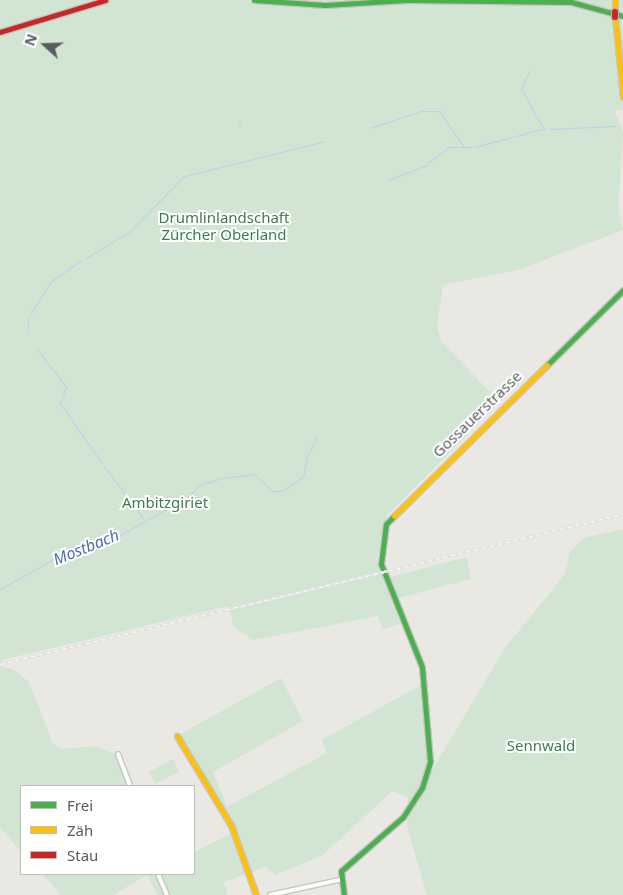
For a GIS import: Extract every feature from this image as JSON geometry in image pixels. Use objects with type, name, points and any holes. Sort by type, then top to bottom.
[{"type":"main road","points":[[0,32],[105,0]]},
{"type":"main road","points":[[254,0],[325,5],[407,0],[578,2],[623,16]]},
{"type":"main road","points":[[615,0],[623,96]]},
{"type":"main road","name":"Gossauerstrasse","points":[[339,880],[344,866],[403,817],[422,788],[430,761],[422,667],[383,572],[382,536],[394,511],[623,290]]},
{"type":"main road","points":[[177,736],[231,825],[256,895]]},
{"type":"main road","points":[[339,880],[344,895]]},
{"type":"street","points":[[118,754],[130,785]]},
{"type":"street","points":[[158,875],[167,895]]},
{"type":"street","points":[[270,895],[293,893],[339,880]]},
{"type":"green space","name":"Drumlinlandschaft Zürcher Oberland","points":[[0,0],[623,0],[623,110],[615,111],[623,133],[618,208],[623,230],[518,270],[443,285],[437,326],[441,341],[491,393],[496,406],[387,515],[377,560],[383,579],[467,557],[471,579],[391,600],[400,624],[383,629],[378,616],[253,640],[234,627],[228,606],[2,660],[3,667],[13,669],[29,682],[53,744],[62,749],[95,746],[118,755],[128,785],[20,785],[20,851],[0,827]]},
{"type":"green space","name":"Sennwald","points":[[623,529],[623,895],[427,895],[407,826],[408,797],[392,791],[323,855],[276,875],[265,867],[224,882],[227,895],[158,895],[147,875],[195,875],[195,852],[234,832],[177,736],[281,678],[303,721],[213,772],[227,807],[327,753],[322,740],[425,683],[430,729],[427,779],[505,648],[565,574],[570,552],[584,538]]},
{"type":"green space","points":[[173,759],[179,772],[155,784],[149,772]]},
{"type":"green space","points":[[44,875],[147,875],[113,895],[60,895]]},
{"type":"waterway","points":[[529,71],[521,88],[535,114]]},
{"type":"waterway","points":[[369,128],[422,111],[439,111],[464,147]]},
{"type":"waterway","points":[[536,116],[543,127]]},
{"type":"waterway","points":[[239,125],[240,121]]},
{"type":"waterway","points":[[550,129],[615,126]]},
{"type":"waterway","points":[[474,147],[546,128]]},
{"type":"waterway","points":[[86,258],[129,232],[184,176],[325,141]]},
{"type":"waterway","points":[[429,162],[449,147],[471,147]]},
{"type":"waterway","points":[[388,180],[427,165]]},
{"type":"waterway","points":[[31,313],[50,282],[82,260]]},
{"type":"waterway","points":[[28,317],[28,329]]},
{"type":"waterway","name":"Mostbach","points":[[36,348],[66,387],[60,403],[101,462]]},
{"type":"waterway","name":"Mostbach","points":[[191,494],[197,486],[222,478],[254,474],[272,491],[282,491],[303,477],[307,456],[317,437]]},
{"type":"waterway","name":"Mostbach","points":[[104,466],[144,519]]},
{"type":"waterway","name":"Mostbach","points":[[0,589],[59,556],[104,544],[188,497]]},
{"type":"railway","points":[[0,664],[623,514]]},
{"type":"traffic: fast","points":[[254,0],[325,5],[407,0],[571,2],[623,16]]},
{"type":"traffic: fast","points":[[547,365],[623,290]]},
{"type":"traffic: fast","points":[[344,895],[341,871],[403,817],[422,788],[430,761],[422,667],[381,564],[386,524],[394,516]]},
{"type":"traffic: slow","points":[[615,0],[615,12]]},
{"type":"traffic: slow","points":[[615,17],[623,97]]},
{"type":"traffic: slow","points":[[394,516],[547,365]]},
{"type":"traffic: slow","points":[[177,736],[231,825],[256,895]]},
{"type":"traffic: jam","points":[[0,32],[105,0]]},
{"type":"traffic: jam","points":[[615,12],[615,17]]},
{"type":"park label","name":"Ambitzgiriet","points":[[165,503]]}]
